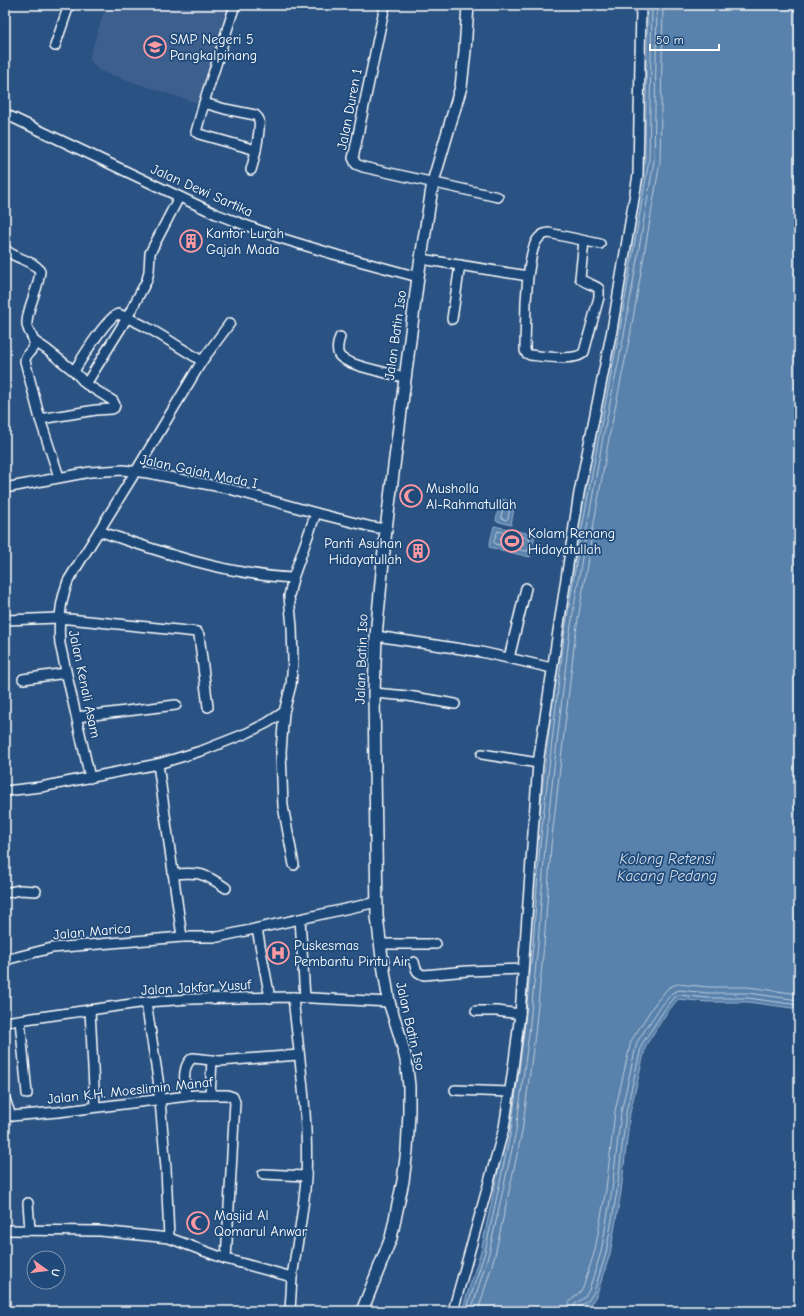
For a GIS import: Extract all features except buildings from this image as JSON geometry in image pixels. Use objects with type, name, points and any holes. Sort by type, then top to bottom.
[{"type":"street","points":[[55,46],[69,5]]},
{"type":"street","points":[[235,5],[196,130],[197,133],[256,150]]},
{"type":"street","name":"Jalan Duren 1","points":[[385,5],[354,154],[354,161],[356,164],[363,167],[433,182]]},
{"type":"street","name":"Jalan Batin Iso","points":[[362,1311],[391,1238],[407,1150],[409,1086],[406,1060],[389,1002],[380,944],[377,902],[374,694],[376,636],[386,529],[404,377],[418,277],[433,182],[461,87],[468,5]]},
{"type":"street","points":[[453,1311],[504,1128],[510,1092],[520,1014],[522,969],[538,763],[579,493],[612,330],[638,175],[641,5]]},
{"type":"street","points":[[204,102],[225,109],[255,115],[257,117],[259,122],[256,150],[251,170]]},
{"type":"street","name":"Jalan Dewi Sartika","points":[[5,114],[216,214],[277,237],[418,277]]},
{"type":"street","points":[[433,182],[498,197]]},
{"type":"street","points":[[86,384],[127,318],[147,280],[150,253],[179,197]]},
{"type":"street","points":[[584,241],[580,278],[584,282],[598,287],[599,297],[582,354],[579,356],[560,358],[530,355],[526,353],[525,350],[528,276],[534,246],[540,236],[548,232],[600,244]]},
{"type":"street","points":[[5,249],[12,255],[35,265],[40,271],[27,322],[28,331],[34,341],[74,371],[86,384],[113,401],[115,405],[112,409],[96,410],[40,419]]},
{"type":"street","points":[[421,259],[528,276]]},
{"type":"street","points":[[452,320],[460,265]]},
{"type":"street","points":[[74,371],[90,345],[112,318],[118,314],[166,339],[202,361]]},
{"type":"street","name":"Jalan Kenali Asam","points":[[90,778],[60,644],[59,618],[61,600],[68,581],[202,361],[230,323]]},
{"type":"street","points":[[340,336],[337,347],[342,358],[352,364],[404,377]]},
{"type":"street","points":[[34,341],[32,349],[26,356],[25,361],[40,419],[59,477]]},
{"type":"street","name":"Jalan Gajah Mada I","points":[[5,488],[90,472],[123,470],[136,471],[226,488],[316,513],[386,529]]},
{"type":"street","points":[[294,865],[283,798],[281,752],[284,712],[291,685],[293,661],[292,627],[288,596],[316,513]]},
{"type":"street","points":[[99,531],[162,552],[210,564],[266,576],[293,578]]},
{"type":"street","points":[[509,658],[526,588]]},
{"type":"street","points":[[5,620],[59,618],[197,632],[199,635],[208,707]]},
{"type":"street","points":[[376,636],[445,645],[552,668]]},
{"type":"street","points":[[24,679],[66,673]]},
{"type":"street","points":[[374,694],[408,696],[454,704]]},
{"type":"street","points":[[77,718],[176,705]]},
{"type":"street","points":[[5,791],[41,787],[158,764],[204,750],[247,733],[284,712]]},
{"type":"street","points":[[482,754],[538,763]]},
{"type":"street","points":[[158,764],[182,937]]},
{"type":"street","points":[[173,874],[188,873],[206,875],[226,888]]},
{"type":"street","points":[[5,892],[20,890],[36,891]]},
{"type":"street","points":[[270,998],[256,929],[377,902]]},
{"type":"street","points":[[300,919],[305,998]]},
{"type":"street","name":"Jalan Marica","points":[[5,960],[52,948],[182,937],[218,937],[256,929]]},
{"type":"street","points":[[380,944],[436,944]]},
{"type":"street","points":[[414,962],[417,972],[424,975],[467,971],[522,969]]},
{"type":"street","points":[[290,1311],[292,1277],[304,1201],[306,1176],[305,1114],[293,997]]},
{"type":"street","name":"Jalan Jakfar Yusuf","points":[[5,1022],[146,1002],[190,999],[293,997],[389,1002]]},
{"type":"street","points":[[146,1002],[158,1079],[166,1168],[169,1238]]},
{"type":"street","points":[[90,1010],[95,1107]]},
{"type":"street","points":[[476,1010],[520,1014]]},
{"type":"street","points":[[20,1020],[27,1094]]},
{"type":"street","points":[[186,1096],[185,1075],[190,1060],[193,1058],[233,1060],[299,1055]]},
{"type":"street","points":[[210,1095],[212,1060]]},
{"type":"street","points":[[455,1090],[510,1092]]},
{"type":"street","name":"Jalan K.H. Moeslimin Manaf","points":[[8,1111],[95,1107],[186,1096],[210,1095],[233,1097],[235,1102],[226,1259]]},
{"type":"street","points":[[5,1099],[8,1111]]},
{"type":"street","points":[[263,1174],[306,1176]]},
{"type":"street","points":[[28,1203],[30,1230]]},
{"type":"street","points":[[5,1230],[100,1231],[169,1238],[226,1259],[292,1277]]},
{"type":"shaded area","name":"SMP Negeri 5 Pangkalpinang","points":[[106,5],[231,5],[200,104],[99,71],[89,59]]},
{"type":"water","name":"Kolong Retensi Kacang Pedang","points":[[648,5],[799,5],[799,1009],[748,1002],[707,1002],[678,999],[666,1014],[646,1045],[630,1113],[621,1192],[610,1254],[597,1294],[591,1304],[579,1311],[462,1311],[481,1251],[507,1130],[536,845],[560,636],[576,538],[615,334],[645,160]]},
{"type":"water","name":"Kolam Renang Hidayatullah","points":[[500,499],[515,502],[511,525],[496,521]]},
{"type":"water","name":"Kolam Renang Hidayatullah","points":[[494,526],[535,535],[530,557],[489,547]]},
{"type":"place","name":"SMP Negeri 5 Pangkalpinang","points":[[155,47]]},
{"type":"place","name":"Kantor Lurah Gajah Mada","points":[[191,241]]},
{"type":"place","name":"Musholla Al-Rahmatullah","points":[[411,496]]},
{"type":"place","name":"Kolam Renang Hidayatullah","points":[[512,541]]},
{"type":"place","name":"Panti Asuhan Hidayatullah","points":[[418,551]]},
{"type":"place","name":"Puskesmas Pembantu Pintu Air","points":[[278,953]]},
{"type":"place","name":"Masjid Al Qomarul Anwar","points":[[198,1223]]}]
